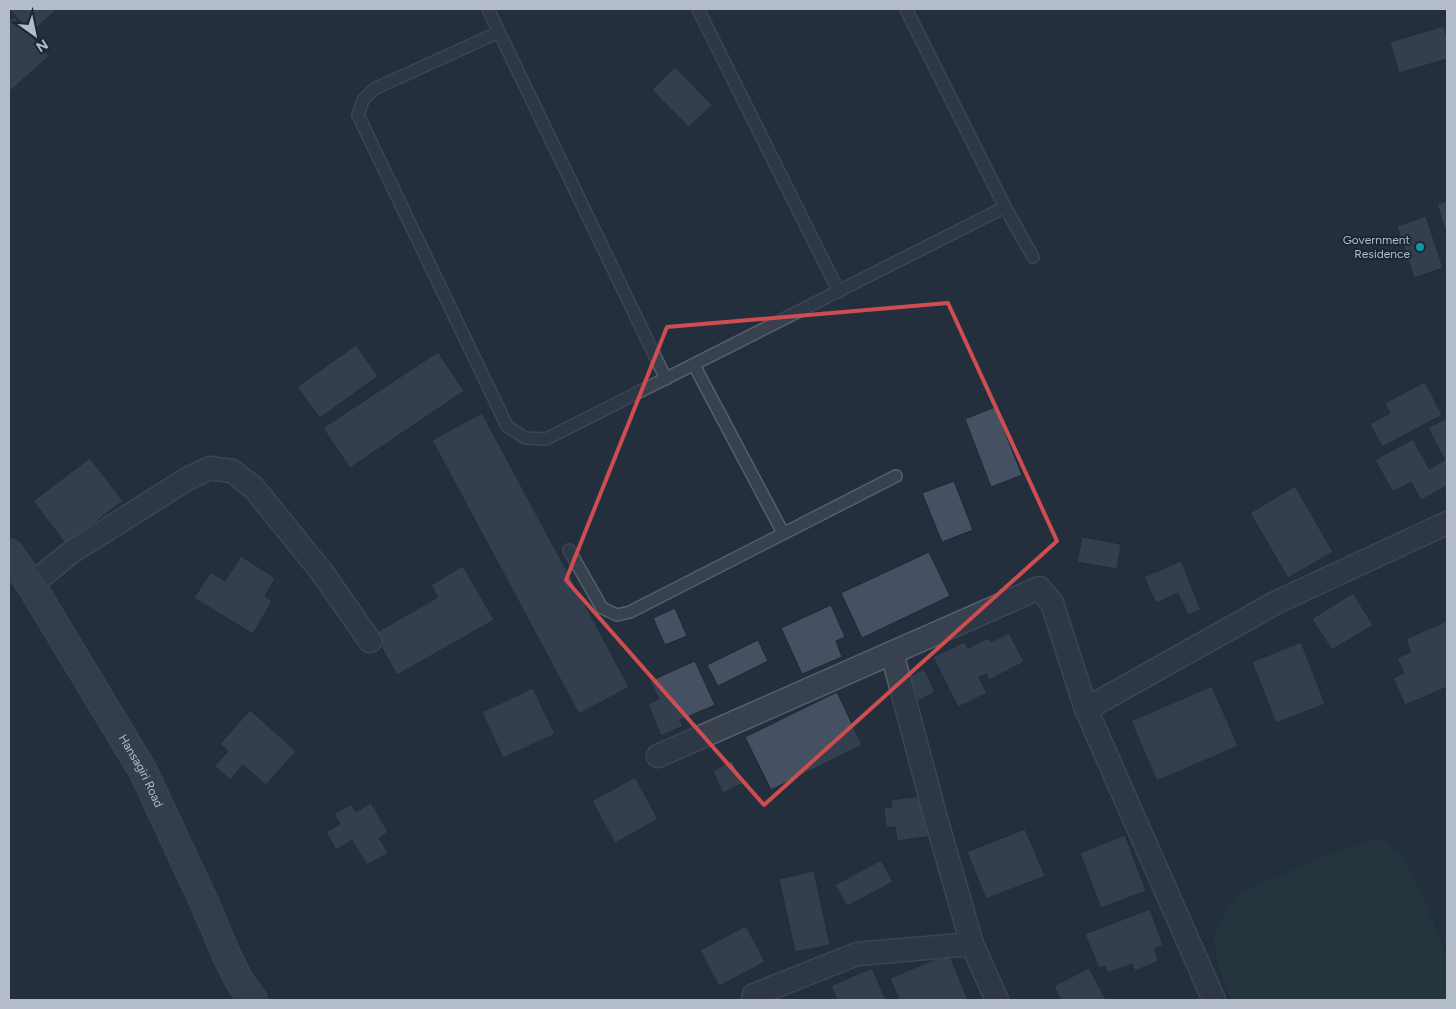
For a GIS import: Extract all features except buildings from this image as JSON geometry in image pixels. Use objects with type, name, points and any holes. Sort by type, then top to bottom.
[{"type":"street","points":[[31,585],[70,553],[187,479],[210,468],[232,471],[260,495],[321,571],[370,641]]},
{"type":"street","points":[[1086,709],[1277,602],[1447,523]]},
{"type":"street","name":"Hansagiri Road","points":[[9,553],[31,585],[143,771],[205,904],[226,954],[240,982],[253,1000]]},
{"type":"street","points":[[658,756],[1039,588],[1052,603],[1086,709],[1214,1000]]},
{"type":"street","points":[[892,653],[972,944],[997,1000]]},
{"type":"street","points":[[753,1000],[754,995],[857,954],[972,944]]},
{"type":"lane","points":[[488,9],[666,379]]},
{"type":"lane","points":[[698,9],[839,292]]},
{"type":"lane","points":[[906,9],[1005,207],[1033,257]]},
{"type":"lane","points":[[499,32],[374,89],[363,100],[358,115],[507,426],[526,438],[546,439],[1005,207]]},
{"type":"lane","points":[[694,365],[783,533]]},
{"type":"lane","points":[[569,550],[602,608],[618,615],[630,612],[896,476]]},
{"type":"highlighted area","points":[[948,303],[1057,541],[764,805],[566,580],[667,327]]},
{"type":"green space","points":[[1379,838],[1399,851],[1423,896],[1447,959],[1447,1000],[1231,1000],[1217,960],[1214,933],[1237,895],[1317,859]]},
{"type":"place","name":"Government Residence","points":[[1420,247]]}]
